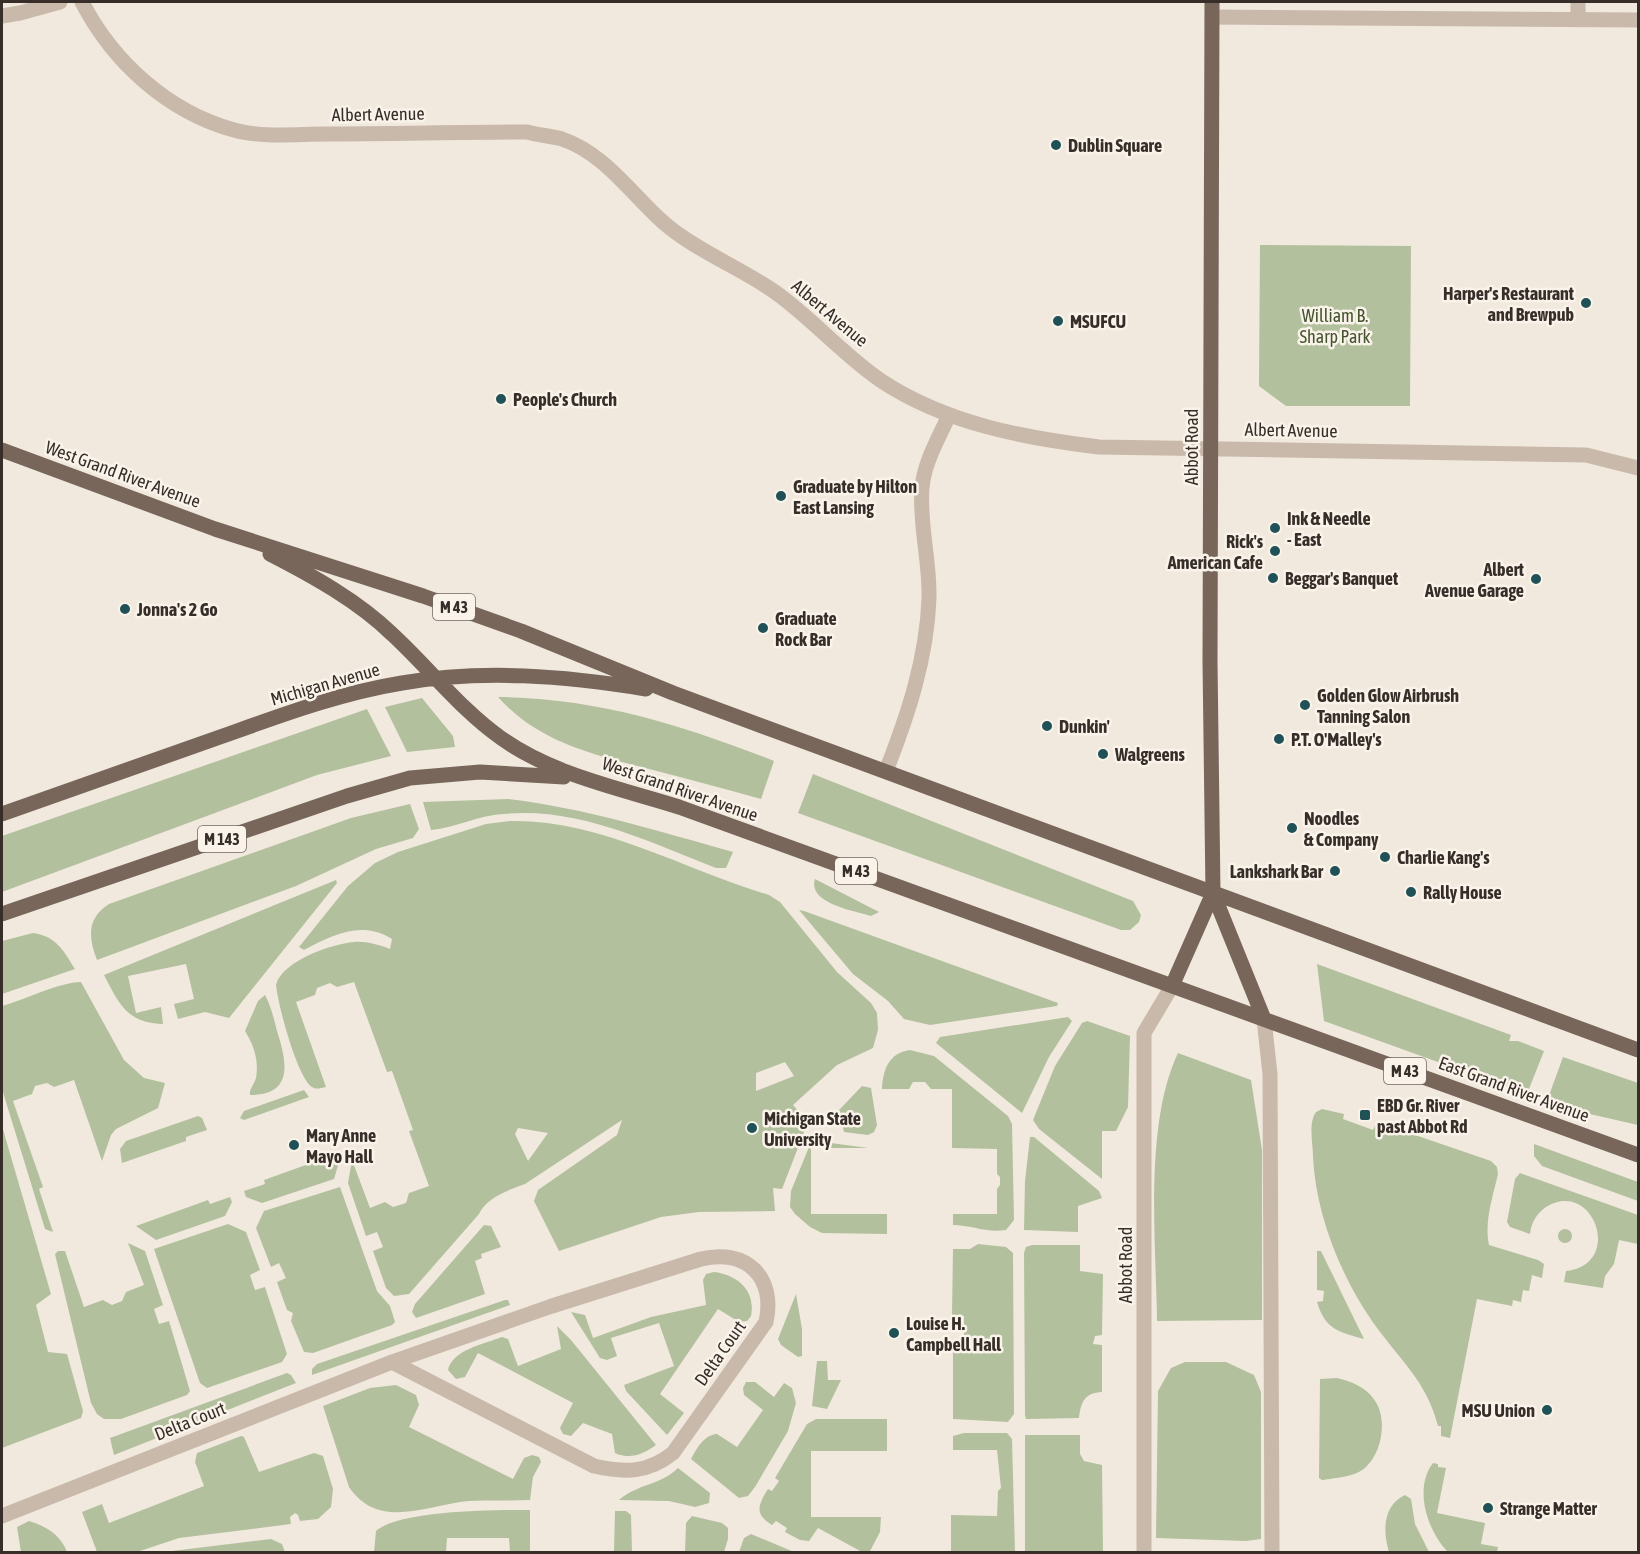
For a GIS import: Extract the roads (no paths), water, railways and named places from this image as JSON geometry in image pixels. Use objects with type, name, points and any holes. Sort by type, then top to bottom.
[{"type":"main road","name":"Abbot Road","points":[[1212,2],[1210,841],[1213,893]]},
{"type":"main road","name":"West Grand River Avenue","points":[[2,450],[230,534],[522,631],[673,693],[1213,893]]},
{"type":"main road","name":"West Grand River Avenue","points":[[230,534],[300,569],[358,607],[391,632],[477,718],[515,747],[549,765],[679,807],[1172,986]]},
{"type":"main road","name":"Michigan Avenue","points":[[2,813],[346,695],[402,683],[437,679],[534,676],[576,679],[673,693]]},
{"type":"main road","name":"M 143","points":[[2,914],[347,796],[410,778],[500,772],[553,775],[601,783]]},
{"type":"main road","points":[[1172,986],[1213,893]]},
{"type":"main road","points":[[1213,893],[1264,1019]]},
{"type":"main road","name":"M 43","points":[[1213,893],[1638,1050]]},
{"type":"main road","name":"East Grand River Avenue","points":[[1172,986],[1638,1155]]},
{"type":"street","points":[[2,16],[20,14],[60,2]]},
{"type":"street","name":"Albert Avenue","points":[[82,2],[95,27],[117,55],[154,90],[200,119],[237,131],[279,134],[526,132],[562,139],[598,159],[654,214],[681,236],[776,293],[882,381],[903,394],[949,415],[990,429],[1042,440],[1099,447],[1586,455],[1638,468]]},
{"type":"street","points":[[1578,2],[1578,20]]},
{"type":"street","points":[[1212,17],[1638,20]]},
{"type":"street","points":[[886,771],[909,708],[923,657],[929,597],[921,506],[922,485],[927,465],[949,415]]},
{"type":"street","name":"Abbot Road","points":[[1144,1552],[1144,1033],[1172,986]]},
{"type":"street","points":[[1264,1019],[1270,1074],[1272,1552]]},
{"type":"street","name":"Delta Court","points":[[2,1516],[392,1362],[552,1306],[713,1256],[736,1258],[747,1264],[757,1272],[768,1296],[766,1322],[673,1453],[661,1463],[642,1470],[620,1472],[594,1466],[392,1362]]},
{"type":"place","name":"Dublin Square","points":[[1056,145]]},
{"type":"place","name":"Harper's Restaurant and Brewpub","points":[[1586,303]]},
{"type":"place","name":"MSUFCU","points":[[1058,321]]},
{"type":"place","name":"People's Church","points":[[501,399]]},
{"type":"place","name":"Graduate by Hilton East Lansing","points":[[781,496]]},
{"type":"place","name":"Ink & Needle - East","points":[[1275,528]]},
{"type":"place","name":"Rick's American Cafe","points":[[1275,551]]},
{"type":"place","name":"Beggar's Banquet","points":[[1273,578]]},
{"type":"place","name":"Albert Avenue Garage","points":[[1536,579]]},
{"type":"place","name":"Jonna's 2 Go","points":[[125,609]]},
{"type":"place","name":"Graduate Rock Bar","points":[[763,628]]},
{"type":"place","name":"Golden Glow Airbrush Tanning Salon","points":[[1305,705]]},
{"type":"place","name":"Dunkin'","points":[[1047,726]]},
{"type":"place","name":"P.T. O'Malley's","points":[[1279,739]]},
{"type":"place","name":"Walgreens","points":[[1103,754]]},
{"type":"place","name":"Noodles & Company","points":[[1292,828]]},
{"type":"place","name":"Charlie Kang's","points":[[1385,857]]},
{"type":"place","name":"Lankshark Bar","points":[[1335,871]]},
{"type":"place","name":"Rally House","points":[[1411,892]]},
{"type":"place","name":"EBD Gr. River past Abbot Rd","points":[[1365,1115]]},
{"type":"place","name":"Michigan State University","points":[[752,1128]]},
{"type":"place","name":"Mary Anne Mayo Hall","points":[[294,1145]]},
{"type":"place","name":"Louise H. Campbell Hall","points":[[894,1333]]},
{"type":"place","name":"MSU Union","points":[[1547,1410]]},
{"type":"place","name":"Strange Matter","points":[[1488,1508]]},
{"type":"park label","name":"William B. Sharp Park","points":[[1335,325]]}]
